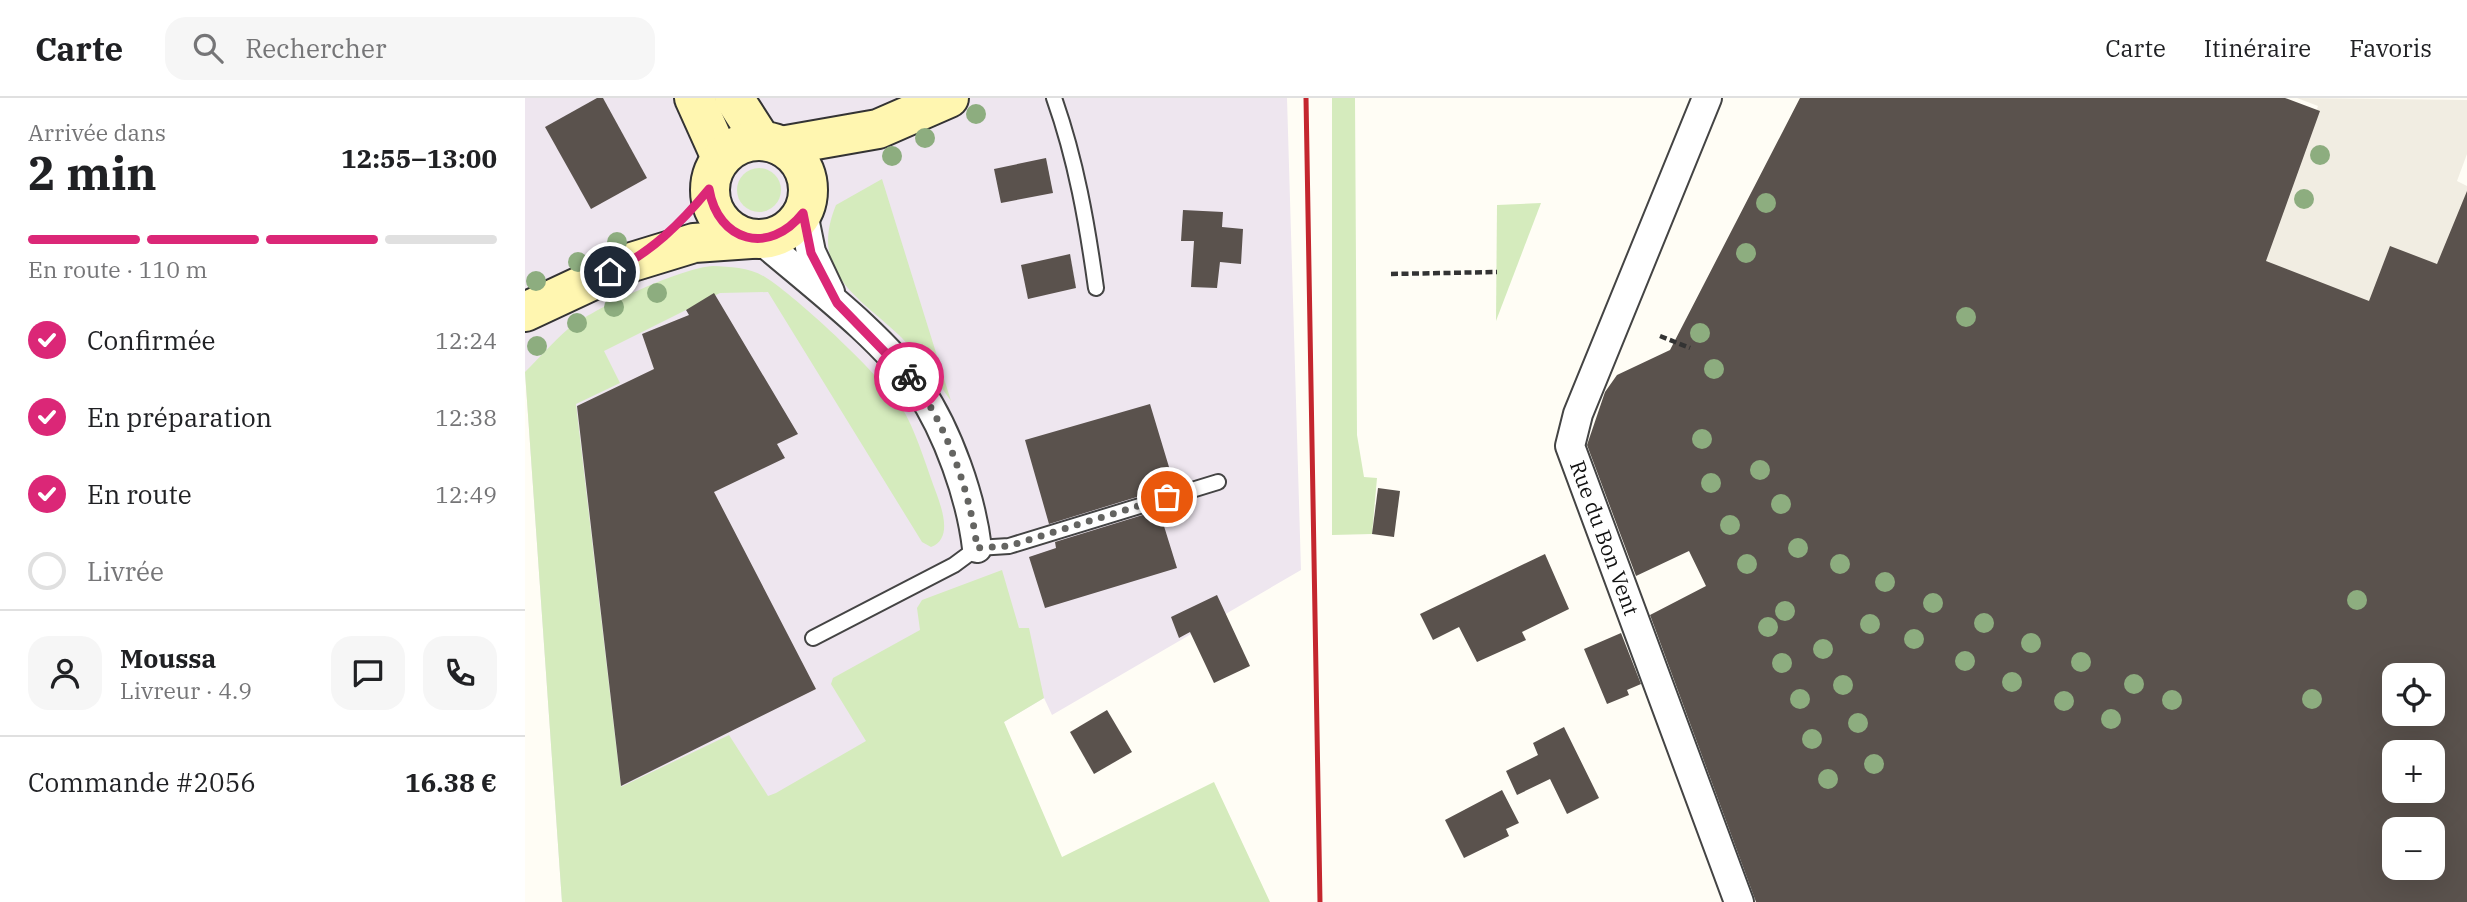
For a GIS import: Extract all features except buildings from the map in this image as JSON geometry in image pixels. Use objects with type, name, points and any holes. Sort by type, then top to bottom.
[{"type":"main road","points":[[694,98],[715,173],[712,206],[721,222],[734,232],[755,239]]},
{"type":"main road","points":[[734,98],[771,143],[796,156],[805,171],[809,188],[804,209]]},
{"type":"main road","points":[[525,312],[632,262],[694,243],[777,236],[792,227],[835,166],[877,130],[949,98]]},
{"type":"main road","points":[[632,262],[679,224],[733,148],[877,130]]},
{"type":"street","name":"Rue du Bon Vent","points":[[1707,98],[1578,414],[1570,446],[1739,902]]},
{"type":"street","points":[[804,209],[811,253],[837,303]]},
{"type":"street","points":[[755,239],[837,303],[917,386],[937,418],[973,519],[977,548]]},
{"type":"lane","points":[[1054,98],[1069,140],[1084,207],[1096,288]]},
{"type":"lane","points":[[813,638],[954,565],[977,548],[1009,546],[1218,482]]},
{"type":"path","points":[[1391,274],[1497,272]]},
{"type":"path","points":[[1660,336],[1690,348]]},
{"type":"shaded area","points":[[525,98],[1287,98],[1301,570],[1052,715],[1044,698],[702,902],[562,902],[525,372]]},
{"type":"shaded area","points":[[2297,98],[2467,100],[2467,154],[2457,181],[2467,186],[2467,291],[2381,322],[2257,272],[2318,106]]},
{"type":"green space","points":[[1332,98],[1355,98],[1357,435],[1364,477],[1377,478],[1372,534],[1332,535]]},
{"type":"green space","points":[[759,168],[768,169],[775,174],[780,181],[780,199],[775,206],[768,211],[759,212],[750,211],[743,206],[738,199],[737,190],[738,181],[743,174],[750,169]]},
{"type":"green space","points":[[882,179],[951,401],[908,345],[855,296],[833,266],[829,249],[829,229],[836,205]]},
{"type":"green space","points":[[1541,203],[1496,321],[1497,205]]},
{"type":"green space","points":[[713,266],[746,269],[765,277],[819,321],[882,383],[897,401],[915,434],[942,509],[944,532],[938,543],[931,547],[922,542],[768,292],[720,293],[604,351],[620,383],[576,404],[621,787],[729,735],[768,796],[776,793],[866,741],[831,684],[833,678],[920,630],[917,608],[922,600],[1002,570],[1019,628],[1029,628],[1044,698],[1004,722],[1062,857],[1214,782],[1270,902],[562,902],[525,372],[568,329],[597,311],[660,281]]},
{"type":"railway","points":[[1306,98],[1320,902]]},
{"type":"way so far","points":[[909,377],[937,418],[973,519],[977,548],[1009,546],[1167,497]]},
{"type":"route","points":[[610,272],[632,262],[679,224],[709,189],[712,206],[721,222],[734,232],[751,239],[777,236],[792,227],[803,213],[811,253],[837,303],[909,377]]}]
